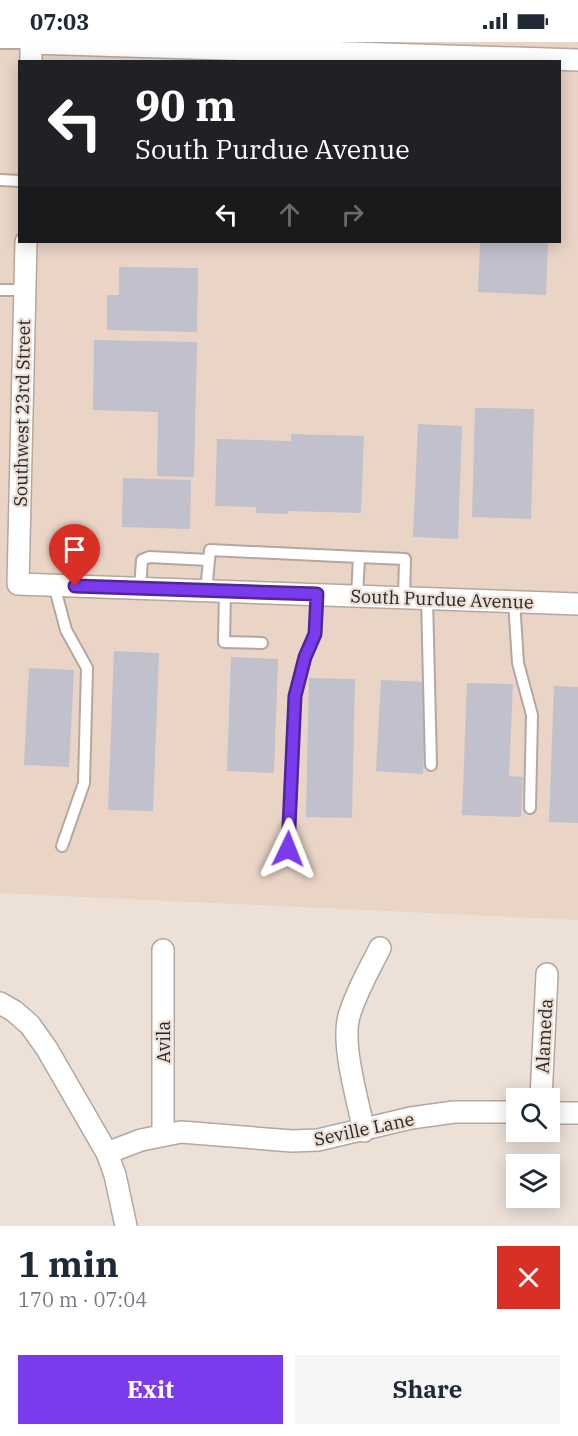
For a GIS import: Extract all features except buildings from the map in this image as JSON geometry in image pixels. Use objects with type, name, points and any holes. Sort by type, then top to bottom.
[{"type":"street","points":[[31,52],[578,60]]},
{"type":"street","name":"Southwest 23rd Street","points":[[18,584],[26,243]]},
{"type":"street","name":"South Purdue Avenue","points":[[18,584],[578,604]]},
{"type":"street","points":[[363,1131],[349,1059],[348,1018],[380,948]]},
{"type":"street","name":"Avila","points":[[163,950],[163,1135]]},
{"type":"street","name":"Alameda","points":[[541,1088],[547,974]]},
{"type":"street","points":[[0,1003],[14,1011],[30,1025],[47,1049],[107,1153],[115,1175],[126,1226]]},
{"type":"street","name":"Seville Lane","points":[[107,1153],[141,1140],[181,1132],[292,1142],[318,1140],[363,1131],[411,1118],[454,1112],[506,1112]]},
{"type":"street","points":[[560,1113],[578,1113]]},
{"type":"lane","points":[[0,43],[31,52]]},
{"type":"lane","points":[[0,180],[18,181]]},
{"type":"lane","points":[[0,290],[25,291]]},
{"type":"lane","points":[[262,643],[224,642],[209,560],[210,550],[405,559],[404,598]]},
{"type":"lane","points":[[140,588],[142,560],[149,556],[209,560]]},
{"type":"lane","points":[[357,596],[359,557]]},
{"type":"lane","points":[[54,585],[66,630],[87,669],[84,783],[62,846]]},
{"type":"lane","points":[[288,849],[295,696],[305,657],[315,634],[317,594]]},
{"type":"lane","points":[[427,598],[431,765]]},
{"type":"lane","points":[[514,602],[518,663],[532,715],[530,808]]},
{"type":"shaded area","points":[[0,42],[578,42],[578,920],[0,893]]},
{"type":"route","points":[[75,586],[317,594],[315,634],[305,657],[295,696],[288,849]]}]
